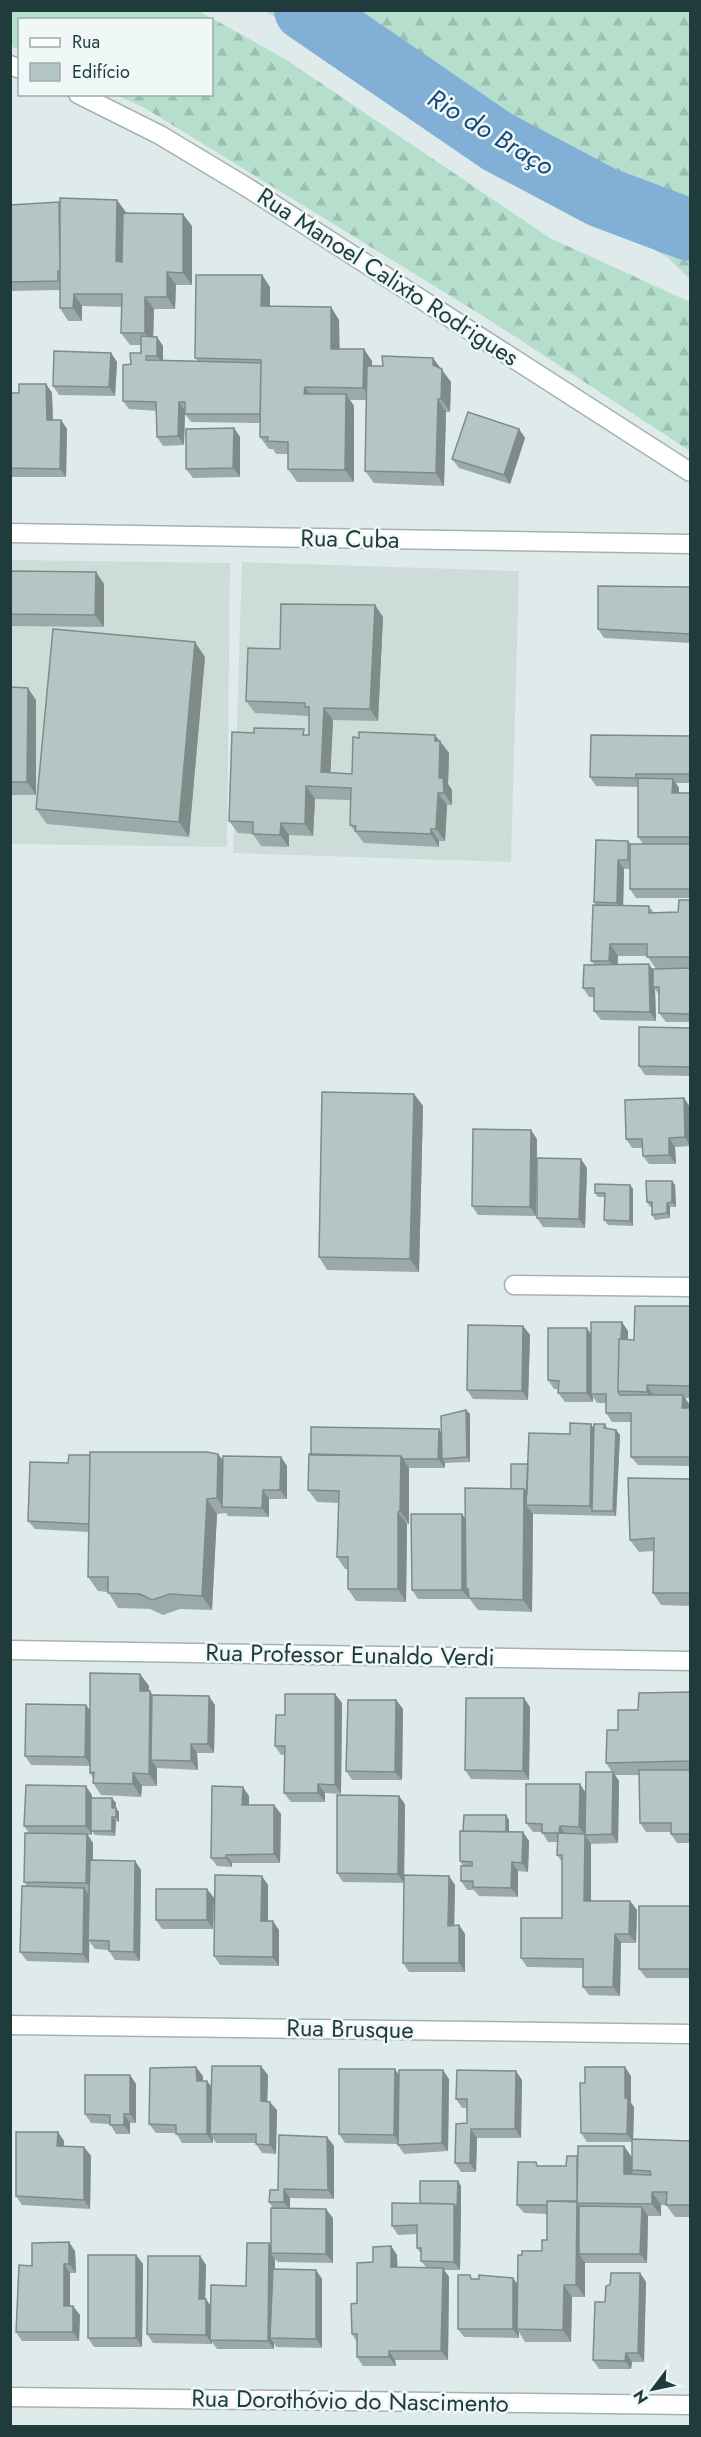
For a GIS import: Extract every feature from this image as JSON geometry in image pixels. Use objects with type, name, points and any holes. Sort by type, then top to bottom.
[{"type":"street","name":"Rua Manoel Calixto Rodrigues","points":[[82,96],[160,135],[248,188],[690,472]]},
{"type":"street","name":"Rua Cuba","points":[[10,533],[690,544]]},
{"type":"street","points":[[514,1285],[690,1287]]},
{"type":"street","name":"Rua Professor Eunaldo Verdi","points":[[10,1650],[690,1661]]},
{"type":"street","name":"Rua Brusque","points":[[10,2025],[690,2034]]},
{"type":"street","name":"Rua Dorothóvio do Nascimento","points":[[10,2397],[690,2405]]},
{"type":"shaded area","points":[[11,560],[230,563],[227,847],[11,844]]},
{"type":"shaded area","points":[[242,562],[519,571],[511,862],[233,853]]},
{"type":"green space","points":[[197,10],[211,18],[18,18],[18,50],[11,46],[11,11]]},
{"type":"green space","points":[[264,11],[690,11],[690,279],[668,258],[366,81],[285,22]]},
{"type":"green space","points":[[213,19],[285,59],[550,238],[690,302],[690,451],[488,319],[143,107],[118,96],[213,96]]},
{"type":"building","points":[[60,198],[117,200],[116,261],[122,262],[123,213],[183,214],[183,273],[167,272],[167,297],[145,297],[145,333],[121,333],[122,294],[74,294],[73,308],[60,308]]},
{"type":"building","points":[[59,202],[60,271],[58,271],[58,281],[10,282],[10,205]]},
{"type":"building","points":[[196,275],[262,275],[261,306],[331,307],[331,349],[364,349],[363,388],[305,387],[304,394],[346,394],[345,470],[288,469],[288,442],[267,441],[268,437],[260,437],[261,360],[195,358]]},
{"type":"building","points":[[141,336],[157,337],[157,356],[146,356],[146,360],[261,363],[260,414],[185,414],[185,402],[179,402],[178,436],[157,437],[156,402],[123,401],[123,365],[131,364],[130,353],[141,353]]},
{"type":"building","points":[[54,351],[111,353],[109,387],[53,386]]},
{"type":"building","points":[[382,356],[433,358],[433,365],[442,369],[441,399],[438,399],[436,473],[365,471],[367,366],[383,366]]},
{"type":"building","points":[[19,384],[46,384],[47,420],[61,420],[60,469],[10,468],[10,393],[19,393]]},
{"type":"building","points":[[468,412],[519,429],[504,475],[452,459]]},
{"type":"building","points":[[234,428],[233,468],[186,469],[186,429]]},
{"type":"building","points":[[10,571],[96,572],[95,615],[10,614]]},
{"type":"building","points":[[598,586],[690,587],[690,634],[598,629]]},
{"type":"building","points":[[281,604],[375,605],[370,709],[324,708],[321,772],[352,774],[353,737],[359,738],[359,732],[435,735],[435,741],[440,741],[439,778],[443,778],[444,793],[438,793],[436,829],[431,829],[431,834],[355,831],[356,826],[350,825],[351,788],[306,786],[305,824],[281,823],[280,835],[253,834],[253,822],[229,821],[232,732],[254,733],[254,728],[304,729],[303,735],[309,735],[309,707],[305,707],[305,703],[246,701],[248,648],[280,649]]},
{"type":"building","points":[[53,629],[195,642],[179,822],[36,809]]},
{"type":"building","points":[[10,687],[28,688],[27,782],[10,782]]},
{"type":"building","points":[[591,735],[690,736],[690,774],[636,774],[636,778],[590,777]]},
{"type":"building","points":[[638,778],[673,779],[672,793],[690,793],[690,837],[638,837]]},
{"type":"building","points":[[596,840],[628,841],[628,860],[618,860],[617,903],[594,902]]},
{"type":"building","points":[[630,844],[690,844],[690,889],[630,889]]},
{"type":"building","points":[[679,900],[690,900],[690,957],[647,957],[647,944],[610,944],[609,961],[591,961],[593,905],[649,906],[649,913],[678,912]]},
{"type":"building","points":[[649,964],[650,1012],[594,1011],[594,988],[583,988],[584,965]]},
{"type":"building","points":[[690,968],[690,1014],[659,1013],[659,987],[653,987],[653,969]]},
{"type":"building","points":[[639,1027],[690,1028],[690,1067],[639,1066]]},
{"type":"building","points":[[322,1092],[414,1094],[410,1259],[319,1257]]},
{"type":"building","points":[[684,1098],[685,1137],[669,1138],[669,1155],[643,1156],[642,1139],[626,1139],[625,1100]]},
{"type":"building","points":[[473,1129],[531,1130],[530,1207],[472,1206]]},
{"type":"building","points":[[537,1158],[581,1159],[579,1219],[537,1218]]},
{"type":"building","points":[[646,1181],[672,1181],[672,1202],[667,1203],[667,1213],[652,1215],[652,1202],[647,1202]]},
{"type":"building","points":[[595,1184],[630,1185],[630,1221],[604,1220],[605,1193],[595,1193]]},
{"type":"building","points":[[635,1306],[690,1306],[690,1386],[647,1385],[647,1392],[618,1391],[619,1339],[634,1340]]},
{"type":"building","points":[[591,1322],[622,1322],[621,1339],[619,1339],[618,1391],[620,1395],[683,1395],[682,1408],[690,1408],[690,1457],[631,1457],[631,1413],[606,1413],[606,1394],[591,1394]]},
{"type":"building","points":[[468,1325],[523,1326],[522,1391],[467,1390]]},
{"type":"building","points":[[548,1328],[587,1328],[587,1393],[558,1393],[559,1381],[548,1380]]},
{"type":"building","points":[[466,1410],[467,1457],[442,1459],[441,1416]]},
{"type":"building","points":[[570,1423],[591,1424],[590,1506],[526,1505],[529,1433],[570,1434]]},
{"type":"building","points":[[594,1424],[605,1424],[604,1428],[616,1430],[613,1511],[592,1511]]},
{"type":"building","points":[[311,1427],[439,1429],[438,1459],[403,1459],[401,1456],[311,1455]]},
{"type":"building","points":[[90,1452],[207,1452],[218,1454],[217,1498],[207,1499],[202,1596],[170,1594],[152,1600],[140,1594],[108,1593],[108,1577],[88,1577]]},
{"type":"building","points":[[309,1454],[401,1456],[398,1589],[348,1589],[348,1557],[337,1557],[339,1491],[308,1490]]},
{"type":"building","points":[[69,1455],[90,1455],[89,1524],[28,1521],[30,1462],[68,1463]]},
{"type":"building","points":[[223,1456],[281,1457],[280,1490],[263,1490],[262,1508],[222,1507]]},
{"type":"building","points":[[511,1464],[528,1464],[527,1493],[524,1489],[511,1489]]},
{"type":"building","points":[[628,1478],[690,1479],[690,1593],[653,1593],[654,1538],[630,1540]]},
{"type":"building","points":[[465,1488],[524,1489],[523,1600],[469,1598],[468,1589],[466,1589]]},
{"type":"building","points":[[411,1514],[462,1514],[462,1590],[412,1590]]},
{"type":"building","points":[[90,1673],[140,1674],[140,1691],[150,1691],[149,1774],[133,1773],[133,1784],[93,1783],[94,1772],[90,1773]]},
{"type":"building","points":[[690,1692],[690,1761],[606,1763],[607,1730],[618,1730],[618,1710],[638,1710],[639,1693]]},
{"type":"building","points":[[285,1694],[335,1694],[335,1785],[318,1784],[318,1793],[284,1793],[285,1746],[275,1746],[276,1715],[285,1715]]},
{"type":"building","points":[[152,1695],[209,1696],[208,1744],[191,1744],[191,1761],[151,1760]]},
{"type":"building","points":[[466,1698],[524,1698],[523,1771],[465,1770]]},
{"type":"building","points":[[348,1700],[396,1700],[395,1772],[346,1771]]},
{"type":"building","points":[[26,1704],[86,1705],[85,1757],[25,1756]]},
{"type":"building","points":[[639,1770],[690,1770],[690,1834],[671,1834],[671,1823],[640,1823]]},
{"type":"building","points":[[586,1772],[613,1772],[612,1834],[585,1835],[584,1901],[630,1901],[629,1934],[615,1934],[613,1987],[583,1987],[583,1959],[521,1958],[521,1918],[562,1918],[562,1855],[557,1855],[558,1833],[585,1834]]},
{"type":"building","points":[[526,1784],[580,1784],[579,1827],[560,1826],[559,1833],[542,1833],[542,1824],[526,1823]]},
{"type":"building","points":[[26,1785],[86,1786],[86,1826],[24,1826]]},
{"type":"building","points":[[212,1786],[243,1787],[242,1805],[274,1805],[274,1854],[226,1855],[226,1858],[211,1858]]},
{"type":"building","points":[[337,1795],[399,1796],[398,1874],[337,1873]]},
{"type":"building","points":[[91,1798],[112,1798],[112,1808],[116,1808],[116,1817],[112,1817],[112,1831],[91,1831]]},
{"type":"building","points":[[464,1815],[506,1815],[506,1832],[463,1831]]},
{"type":"building","points":[[460,1831],[523,1832],[522,1863],[512,1862],[511,1888],[473,1887],[473,1881],[461,1881],[461,1866],[472,1866],[472,1862],[460,1861]]},
{"type":"building","points":[[25,1833],[87,1834],[86,1883],[24,1882]]},
{"type":"building","points":[[90,1860],[135,1861],[134,1952],[109,1951],[109,1941],[88,1940]]},
{"type":"building","points":[[215,1875],[262,1876],[261,1921],[273,1921],[273,1957],[214,1956]]},
{"type":"building","points":[[404,1875],[449,1876],[448,1926],[459,1925],[459,1963],[403,1963]]},
{"type":"building","points":[[22,1886],[84,1888],[83,1954],[20,1952]]},
{"type":"building","points":[[156,1889],[207,1889],[207,1920],[156,1920]]},
{"type":"building","points":[[639,1906],[690,1906],[690,1969],[639,1969]]},
{"type":"building","points":[[212,2066],[261,2066],[261,2101],[270,2102],[270,2145],[256,2144],[256,2134],[210,2134]]},
{"type":"building","points":[[196,2067],[197,2081],[207,2081],[207,2134],[176,2134],[176,2125],[149,2124],[150,2068]]},
{"type":"building","points":[[585,2067],[625,2067],[625,2098],[628,2098],[627,2134],[581,2133],[580,2083],[585,2083]]},
{"type":"building","points":[[339,2069],[395,2069],[394,2135],[339,2134]]},
{"type":"building","points":[[399,2070],[443,2070],[442,2143],[398,2145]]},
{"type":"building","points":[[457,2070],[516,2071],[515,2129],[471,2129],[470,2163],[455,2163],[456,2124],[467,2123],[467,2099],[456,2099]]},
{"type":"building","points":[[85,2075],[130,2075],[130,2114],[124,2114],[124,2125],[110,2125],[110,2115],[85,2114]]},
{"type":"building","points":[[16,2132],[58,2132],[57,2146],[84,2147],[84,2200],[16,2196]]},
{"type":"building","points":[[279,2135],[327,2137],[328,2190],[284,2189],[284,2202],[269,2202],[270,2190],[278,2190]]},
{"type":"building","points":[[632,2139],[690,2141],[690,2205],[666,2205],[667,2192],[652,2192],[652,2204],[577,2203],[578,2146],[624,2146],[624,2174],[651,2175],[650,2171],[632,2170]]},
{"type":"building","points":[[567,2156],[577,2156],[577,2202],[547,2201],[547,2205],[517,2205],[518,2162],[536,2162],[537,2166],[566,2166]]},
{"type":"building","points":[[420,2181],[458,2181],[457,2208],[454,2204],[420,2203]]},
{"type":"building","points":[[547,2201],[577,2201],[576,2285],[564,2285],[563,2330],[517,2329],[518,2255],[522,2255],[522,2251],[542,2251],[542,2240],[547,2240]]},
{"type":"building","points":[[392,2203],[454,2204],[454,2262],[421,2261],[421,2248],[417,2248],[417,2225],[392,2226]]},
{"type":"building","points":[[579,2206],[642,2207],[640,2254],[579,2254]]},
{"type":"building","points":[[271,2208],[326,2209],[326,2254],[271,2253]]},
{"type":"building","points":[[69,2242],[69,2264],[64,2264],[64,2306],[73,2306],[73,2332],[16,2332],[19,2265],[32,2266],[32,2243]]},
{"type":"building","points":[[247,2243],[269,2243],[268,2341],[210,2340],[211,2285],[246,2286]]},
{"type":"building","points":[[391,2246],[391,2267],[443,2268],[441,2351],[389,2351],[389,2357],[357,2357],[357,2334],[352,2334],[351,2304],[357,2303],[357,2263],[373,2262],[373,2247]]},
{"type":"building","points":[[88,2255],[136,2255],[136,2338],[88,2338]]},
{"type":"building","points":[[148,2256],[200,2256],[199,2299],[206,2299],[206,2335],[147,2334]]},
{"type":"building","points":[[273,2269],[316,2270],[316,2339],[270,2338]]},
{"type":"building","points":[[611,2273],[640,2273],[638,2353],[626,2353],[625,2361],[593,2360],[595,2302],[605,2302],[606,2286],[610,2285]]},
{"type":"building","points":[[458,2275],[470,2275],[471,2279],[479,2279],[479,2275],[513,2278],[513,2329],[458,2329]]},
{"type":"waterway","name":"Rio do Braço","points":[[305,10],[498,142],[602,197],[690,230]]}]
